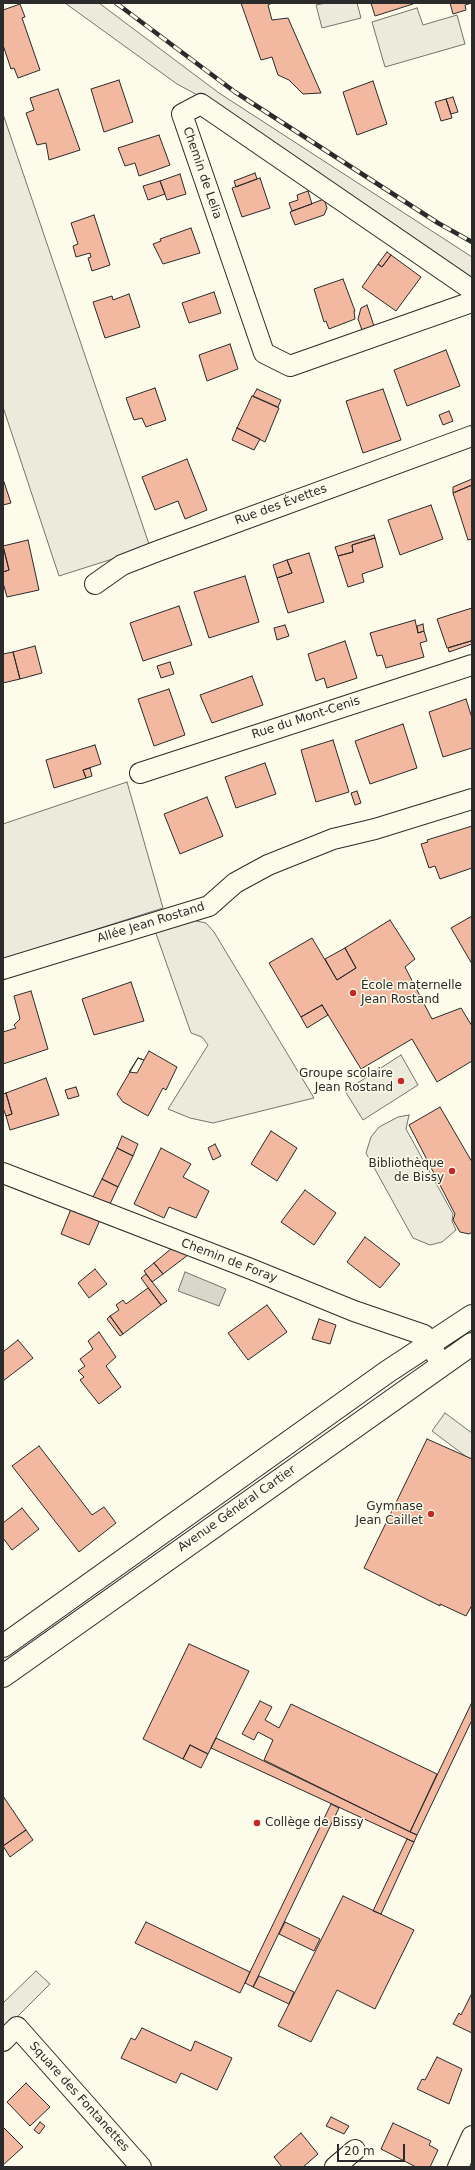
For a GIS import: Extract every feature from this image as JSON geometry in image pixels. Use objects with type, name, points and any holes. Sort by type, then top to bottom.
[{"type":"main road","name":"Avenue Général Cartier","points":[[3,1646],[387,1372],[472,1316]]},
{"type":"main road","name":"Avenue Général Cartier","points":[[3,1676],[472,1344]]},
{"type":"street","name":"Chemin de Lelia","points":[[472,290],[201,104],[182,114],[264,354],[290,366],[472,302]]},
{"type":"street","name":"Rue des Évettes","points":[[95,584],[122,565],[158,550],[472,436]]},
{"type":"street","name":"Rue du Mont-Cenis","points":[[140,773],[472,665]]},
{"type":"street","name":"Allée Jean Rostand","points":[[3,970],[209,906],[235,883],[268,865],[333,839],[375,829],[472,799]]},
{"type":"street","name":"Chemin de Foray","points":[[3,1173],[251,1268],[354,1311],[424,1335],[442,1364]]},
{"type":"street","name":"Square des Fontanettes","points":[[3,2041],[17,2027],[141,2167]]},
{"type":"street","points":[[458,2167],[472,2136]]},
{"type":"street","points":[[335,2167],[355,2150]]},
{"type":"shaded area","points":[[65,3],[99,3],[219,93],[472,257],[472,281],[205,99],[177,84]]},
{"type":"shaded area","points":[[326,3],[357,3],[361,18],[322,28],[316,5]]},
{"type":"shaded area","points":[[417,8],[423,25],[457,15],[465,44],[385,67],[372,22]]},
{"type":"shaded area","points":[[3,114],[150,547],[59,576],[3,407]]},
{"type":"shaded area","points":[[127,782],[163,908],[3,959],[3,824]]},
{"type":"shaded area","points":[[187,919],[206,923],[214,932],[314,1098],[213,1123],[190,1118],[168,1109],[208,1045],[202,1037],[191,1033],[154,928]]},
{"type":"shaded area","points":[[401,1055],[418,1085],[363,1120],[345,1091]]},
{"type":"shaded area","points":[[409,1115],[406,1129],[453,1214],[452,1221],[456,1230],[442,1242],[430,1245],[413,1238],[366,1153],[371,1137],[379,1127],[398,1117]]},
{"type":"shaded area","points":[[185,1272],[226,1289],[219,1306],[178,1291]]},
{"type":"shaded area","points":[[445,1413],[472,1433],[472,1461],[432,1431]]},
{"type":"shaded area","points":[[36,1971],[50,1984],[7,2027],[3,2023],[3,2003]]},
{"type":"building","points":[[241,3],[272,3],[268,5],[272,20],[288,18],[321,93],[303,94],[289,80],[278,75],[272,57],[261,60]]},
{"type":"building","points":[[371,3],[413,3],[413,4],[375,16]]},
{"type":"building","points":[[450,3],[472,3],[465,5],[466,10],[453,14]]},
{"type":"building","points":[[20,4],[25,17],[22,18],[40,70],[18,78],[14,68],[11,69],[3,45],[3,10]]},
{"type":"building","points":[[119,80],[133,122],[104,132],[91,89]]},
{"type":"building","points":[[373,81],[387,124],[357,135],[343,92]]},
{"type":"building","points":[[58,89],[80,150],[49,160],[46,143],[37,145],[26,113],[34,110],[30,98]]},
{"type":"building","points":[[453,97],[458,112],[451,114],[446,99]]},
{"type":"building","points":[[446,99],[452,118],[441,121],[435,102]]},
{"type":"building","points":[[159,135],[170,165],[139,176],[135,163],[125,166],[118,148]]},
{"type":"building","points":[[255,173],[257,179],[236,187],[234,181]]},
{"type":"building","points":[[180,174],[186,194],[167,200],[160,181]]},
{"type":"building","points":[[260,178],[270,208],[242,217],[232,188]]},
{"type":"building","points":[[160,181],[165,194],[148,200],[143,186]]},
{"type":"building","points":[[308,191],[312,204],[292,211],[289,203],[298,200],[297,195]]},
{"type":"building","points":[[324,199],[327,208],[324,215],[295,225],[290,212]]},
{"type":"building","points":[[94,215],[110,265],[92,271],[88,258],[91,257],[90,253],[76,257],[73,246],[78,244],[71,223]]},
{"type":"building","points":[[191,228],[200,253],[163,264],[153,244],[161,241],[160,239]]},
{"type":"building","points":[[387,252],[391,255],[382,267],[378,264]]},
{"type":"building","points":[[391,255],[421,277],[396,311],[362,287],[378,264],[382,267]]},
{"type":"building","points":[[343,279],[355,311],[355,319],[329,329],[326,321],[324,322],[314,289]]},
{"type":"building","points":[[214,292],[221,313],[189,323],[182,303]]},
{"type":"building","points":[[129,294],[140,327],[105,338],[93,302],[112,296],[113,300]]},
{"type":"building","points":[[367,305],[374,326],[362,330],[358,319],[361,308]]},
{"type":"building","points":[[230,344],[238,369],[207,381],[199,355]]},
{"type":"building","points":[[446,350],[460,386],[407,406],[394,370]]},
{"type":"building","points":[[155,388],[166,420],[146,427],[142,418],[134,420],[126,398]]},
{"type":"building","points":[[257,389],[281,400],[278,407],[253,396]]},
{"type":"building","points":[[383,389],[401,440],[363,453],[346,401]]},
{"type":"building","points":[[252,396],[279,408],[265,442],[237,428]]},
{"type":"building","points":[[449,411],[453,421],[443,425],[439,415]]},
{"type":"building","points":[[237,428],[260,439],[254,450],[232,440]]},
{"type":"building","points":[[187,459],[207,510],[185,519],[178,501],[155,510],[142,477]]},
{"type":"building","points":[[3,479],[11,503],[3,505]]},
{"type":"building","points":[[472,479],[472,485],[453,493],[453,487]]},
{"type":"building","points":[[472,485],[472,539],[468,540],[453,493]]},
{"type":"building","points":[[431,505],[443,539],[400,555],[388,520]]},
{"type":"building","points":[[374,535],[375,538],[352,545],[353,552],[338,556],[335,547]]},
{"type":"building","points":[[375,538],[383,567],[362,574],[364,582],[348,587],[338,556],[353,552],[352,545]]},
{"type":"building","points":[[28,540],[39,590],[7,597],[3,583],[3,572],[9,570],[3,546]]},
{"type":"building","points":[[3,546],[9,570],[3,572]]},
{"type":"building","points":[[309,553],[324,602],[288,613],[277,578],[292,573],[287,560]]},
{"type":"building","points":[[287,560],[292,573],[277,578],[273,565]]},
{"type":"building","points":[[245,576],[259,622],[209,638],[194,592]]},
{"type":"building","points":[[179,606],[192,645],[143,661],[130,623]]},
{"type":"building","points":[[472,608],[472,644],[471,641],[447,648],[437,619]]},
{"type":"building","points":[[415,620],[418,633],[424,631],[427,641],[420,643],[424,657],[386,668],[382,655],[377,656],[370,633]]},
{"type":"building","points":[[423,624],[424,631],[418,633],[417,626]]},
{"type":"building","points":[[285,625],[289,636],[277,640],[274,628]]},
{"type":"building","points":[[345,641],[357,678],[327,688],[324,678],[316,681],[308,654]]},
{"type":"building","points":[[471,641],[472,644],[449,652],[448,648]]},
{"type":"building","points":[[35,646],[42,673],[20,679],[13,652]]},
{"type":"building","points":[[13,652],[20,679],[3,683],[3,654]]},
{"type":"building","points":[[170,662],[174,674],[161,678],[157,666]]},
{"type":"building","points":[[252,676],[263,705],[212,723],[200,695]]},
{"type":"building","points":[[169,689],[185,735],[154,746],[138,699]]},
{"type":"building","points":[[466,699],[472,718],[472,748],[443,757],[429,712]]},
{"type":"building","points":[[403,724],[417,768],[370,784],[355,741]]},
{"type":"building","points":[[333,740],[349,792],[316,802],[301,750]]},
{"type":"building","points":[[95,745],[101,764],[83,770],[86,778],[54,788],[46,760]]},
{"type":"building","points":[[265,763],[276,794],[236,808],[225,777]]},
{"type":"building","points":[[90,768],[92,776],[86,778],[83,770]]},
{"type":"building","points":[[357,791],[361,803],[355,805],[351,793]]},
{"type":"building","points":[[207,797],[223,836],[180,854],[164,814]]},
{"type":"building","points":[[472,826],[472,868],[440,879],[435,866],[429,868],[421,844],[428,842],[427,840]]},
{"type":"building","points":[[472,916],[472,964],[451,928]]},
{"type":"building","name":"École maternelle Jean Rostand","points":[[390,920],[415,959],[405,967],[432,1019],[461,1008],[472,1026],[472,1061],[437,1082],[412,1039],[361,1069],[322,1005],[301,1017],[269,963],[312,938],[337,980],[356,968],[345,948]]},
{"type":"building","points":[[345,948],[356,968],[337,980],[325,959]]},
{"type":"building","points":[[131,982],[144,1021],[94,1035],[82,999]]},
{"type":"building","points":[[31,991],[48,1049],[3,1064],[3,1032],[16,1028],[14,1025],[20,1019],[14,996]]},
{"type":"building","points":[[322,1005],[328,1015],[307,1028],[301,1017]]},
{"type":"building","points":[[149,1051],[177,1067],[166,1090],[163,1088],[148,1116],[123,1102],[117,1094],[138,1058],[144,1060]]},
{"type":"building","points":[[138,1058],[144,1060],[137,1073],[129,1072]]},
{"type":"building","points":[[46,1078],[59,1115],[10,1130],[6,1116],[12,1114],[6,1093]]},
{"type":"building","points":[[76,1087],[79,1096],[68,1099],[65,1090]]},
{"type":"building","points":[[6,1093],[12,1114],[6,1116],[3,1108],[3,1094]]},
{"type":"building","name":"Bibliothèque de Bissy","points":[[440,1107],[472,1162],[472,1232],[469,1234],[460,1232],[453,1220],[455,1214],[409,1125]]},
{"type":"building","points":[[271,1131],[297,1148],[277,1181],[251,1164]]},
{"type":"building","points":[[122,1136],[138,1144],[133,1156],[117,1148]]},
{"type":"building","points":[[215,1144],[221,1156],[213,1160],[208,1148]]},
{"type":"building","points":[[117,1148],[133,1156],[118,1187],[102,1179]]},
{"type":"building","points":[[161,1148],[191,1164],[183,1177],[209,1191],[196,1218],[169,1207],[164,1218],[134,1204]]},
{"type":"building","points":[[102,1179],[118,1187],[110,1204],[93,1197]]},
{"type":"building","points":[[305,1190],[336,1213],[314,1245],[281,1222]]},
{"type":"building","points":[[71,1209],[100,1220],[89,1245],[61,1234]]},
{"type":"building","points":[[365,1237],[400,1264],[380,1288],[347,1262]]},
{"type":"building","points":[[172,1248],[188,1255],[163,1274],[154,1263]]},
{"type":"building","points":[[154,1263],[163,1274],[152,1282],[144,1271]]},
{"type":"building","points":[[95,1269],[107,1284],[89,1298],[78,1283]]},
{"type":"building","points":[[146,1274],[167,1301],[161,1305],[141,1278]]},
{"type":"building","points":[[148,1288],[161,1305],[123,1334],[110,1316],[119,1310],[116,1305],[123,1300],[126,1304]]},
{"type":"building","points":[[267,1305],[287,1332],[248,1360],[228,1333]]},
{"type":"building","points":[[110,1316],[123,1334],[120,1336],[107,1319]]},
{"type":"building","points":[[319,1319],[336,1325],[330,1344],[312,1339]]},
{"type":"building","points":[[99,1332],[116,1357],[106,1366],[121,1387],[99,1404],[80,1380],[84,1377],[78,1371],[85,1366],[80,1359],[93,1349],[88,1341]]},
{"type":"building","points":[[18,1340],[33,1358],[3,1381],[3,1352]]},
{"type":"building","name":"Gymnase Jean Caillet","points":[[427,1439],[472,1459],[472,1605],[466,1616],[440,1604],[440,1606],[364,1568]]},
{"type":"building","points":[[39,1446],[92,1515],[104,1507],[116,1523],[79,1552],[12,1466]]},
{"type":"building","points":[[22,1508],[39,1529],[12,1550],[3,1538],[3,1523]]},
{"type":"building","points":[[189,1644],[249,1671],[208,1754],[190,1745],[183,1759],[143,1739]]},
{"type":"building","points":[[260,1701],[272,1707],[265,1720],[279,1728],[291,1704],[437,1774],[410,1832],[264,1760],[273,1740],[258,1732],[254,1740],[242,1734]]},
{"type":"building","points":[[472,1702],[472,1720],[417,1835],[410,1832]]},
{"type":"building","points":[[216,1738],[417,1835],[414,1842],[211,1748]]},
{"type":"building","points":[[190,1745],[208,1754],[201,1768],[183,1759]]},
{"type":"building","points":[[3,1796],[26,1830],[3,1846]]},
{"type":"building","points":[[331,1804],[339,1808],[253,1987],[245,1983]]},
{"type":"building","points":[[26,1830],[33,1840],[10,1857],[3,1846]]},
{"type":"building","points":[[407,1839],[414,1842],[381,1914],[373,1911]]},
{"type":"building","points":[[343,1896],[414,1930],[375,2009],[337,1990],[311,2042],[278,2026]]},
{"type":"building","points":[[146,1922],[250,1972],[240,1993],[135,1943]]},
{"type":"building","points":[[285,1922],[320,1939],[314,1951],[279,1934]]},
{"type":"building","points":[[259,1976],[294,1992],[289,2004],[253,1987]]},
{"type":"building","points":[[472,1993],[472,2033],[453,2024],[459,2013],[461,2015]]},
{"type":"building","points":[[142,2028],[191,2051],[195,2041],[232,2058],[217,2090],[181,2073],[176,2083],[121,2058],[131,2038],[135,2040]]},
{"type":"building","points":[[437,2057],[462,2069],[449,2104],[417,2089],[422,2079],[425,2080]]},
{"type":"building","points":[[26,2083],[50,2107],[30,2126],[7,2102]]},
{"type":"building","points":[[331,2117],[349,2126],[344,2134],[326,2126]]},
{"type":"building","points":[[40,2122],[45,2126],[39,2134],[34,2130]]},
{"type":"building","points":[[393,2123],[431,2141],[429,2145],[438,2150],[430,2167],[416,2167],[381,2149]]},
{"type":"building","points":[[3,2127],[23,2147],[3,2165]]},
{"type":"building","points":[[301,2133],[318,2154],[303,2167],[282,2167],[274,2157]]},
{"type":"railway","points":[[116,3],[235,92],[438,223],[472,242]]},
{"type":"place","name":"École maternelle Jean Rostand","points":[[353,993]]},
{"type":"place","name":"Groupe scolaire Jean Rostand","points":[[401,1081]]},
{"type":"place","name":"Bibliothèque de Bissy","points":[[452,1171]]},
{"type":"place","name":"Gymnase Jean Caillet","points":[[431,1514]]},
{"type":"place","name":"Collège de Bissy","points":[[257,1823]]}]
